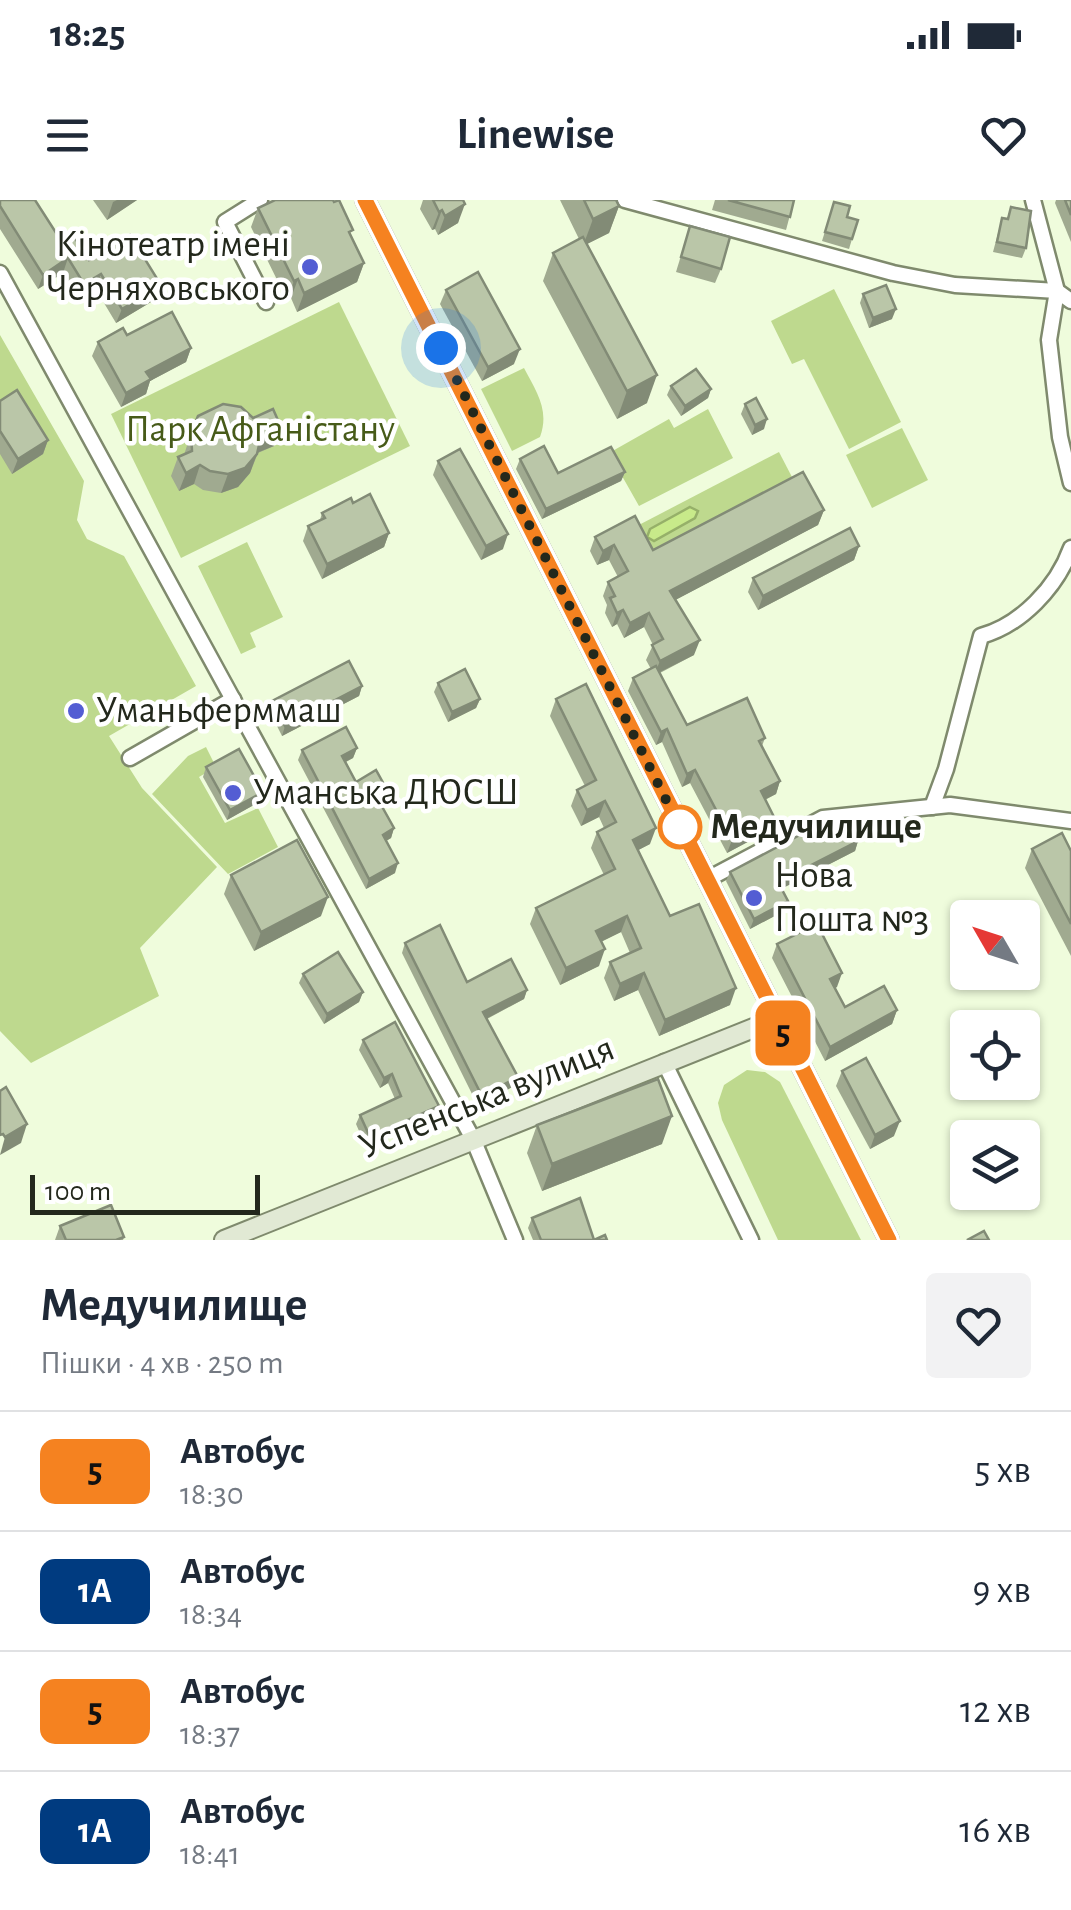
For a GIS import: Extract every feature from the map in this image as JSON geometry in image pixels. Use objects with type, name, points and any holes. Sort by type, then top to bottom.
[{"type":"main road","points":[[365,200],[889,1240]]},
{"type":"main road","name":"Успенська вулиця","points":[[224,1240],[776,1018]]},
{"type":"street","points":[[260,200],[225,222],[266,302]]},
{"type":"street","points":[[625,200],[893,273],[955,285],[1058,291],[1071,301]]},
{"type":"street","points":[[1033,200],[1058,291],[1050,340],[1060,437],[1071,482]]},
{"type":"street","points":[[0,273],[474,1139],[515,1240]]},
{"type":"street","points":[[932,807],[980,636],[999,632],[1034,603],[1058,577],[1071,548]]},
{"type":"street","points":[[130,758],[233,699]]},
{"type":"street","points":[[706,880],[823,818],[950,805],[1071,821]]},
{"type":"street","points":[[664,1062],[751,1240]]},
{"type":"green space","points":[[834,289],[901,422],[849,449],[804,359],[792,364],[771,321]]},
{"type":"green space","name":"Парк Афганістану","points":[[339,302],[410,446],[181,558],[111,414]]},
{"type":"green space","name":"Уманьферммаш","points":[[0,335],[84,481],[77,520],[87,539],[124,556],[196,686],[109,736],[142,788],[217,867],[140,948],[159,996],[31,1063],[0,1031]]},
{"type":"green space","points":[[524,368],[540,401],[543,427],[540,437],[512,451],[481,389]]},
{"type":"green space","points":[[708,409],[733,458],[639,506],[609,453],[669,419],[674,428]]},
{"type":"green space","points":[[902,428],[928,480],[872,508],[846,455]]},
{"type":"green space","points":[[779,452],[793,479],[649,554],[635,527]]},
{"type":"green space","points":[[247,542],[283,617],[250,633],[256,647],[241,654],[198,566]]},
{"type":"green space","points":[[206,747],[216,767],[199,777],[225,823],[258,808],[278,847],[228,874],[152,794],[188,756]]},
{"type":"green space","points":[[747,1070],[765,1072],[780,1082],[861,1240],[778,1240],[722,1120],[718,1103],[724,1085]]},
{"type":"shaded area","points":[[690,507],[698,511],[695,518],[654,541],[647,537],[650,529]]},
{"type":"building","points":[[0,200],[35,200],[60,239],[71,232],[89,260],[130,235],[161,285],[122,309],[101,274],[84,284],[68,258],[43,275]]},
{"type":"building","name":"Кінотеатр імені Черняховського","points":[[275,200],[339,200],[364,263],[304,293],[298,279],[294,281],[258,208]]},
{"type":"building","points":[[433,200],[463,200],[465,204],[445,216]]},
{"type":"building","points":[[584,200],[616,200],[619,206],[593,219]]},
{"type":"building","points":[[728,200],[794,200],[790,217]]},
{"type":"building","points":[[834,202],[850,206],[847,217],[858,220],[852,239],[825,232]]},
{"type":"building","points":[[1011,207],[1031,211],[1026,248],[997,242],[1002,218],[1008,219]]},
{"type":"building","points":[[690,226],[730,237],[721,269],[681,257]]},
{"type":"building","points":[[583,237],[657,375],[627,391],[553,253]]},
{"type":"building","points":[[478,272],[520,349],[488,367],[446,290]]},
{"type":"building","points":[[886,285],[896,309],[873,318],[863,294]]},
{"type":"building","points":[[172,312],[191,348],[146,372],[151,379],[126,393],[98,342],[123,328],[127,335]]},
{"type":"building","points":[[696,369],[711,389],[685,406],[671,386]]},
{"type":"building","points":[[17,390],[48,440],[18,459],[0,431],[0,401]]},
{"type":"building","points":[[756,398],[767,419],[755,425],[745,404]]},
{"type":"building","points":[[223,404],[241,407],[253,418],[273,409],[281,427],[261,436],[257,454],[245,468],[228,474],[200,465],[186,473],[178,457],[192,451],[191,433],[198,416]]},
{"type":"building","points":[[544,446],[558,473],[611,447],[625,472],[546,509],[520,459]]},
{"type":"building","points":[[460,449],[508,534],[486,546],[438,461]]},
{"type":"building","points":[[803,472],[824,510],[670,591],[700,640],[660,661],[652,645],[663,639],[649,613],[630,623],[623,610],[617,613],[608,582],[628,571],[614,545],[603,551],[595,537],[635,516],[653,550]]},
{"type":"building","points":[[370,494],[389,533],[327,564],[308,526],[325,518],[322,513],[351,498],[353,503]]},
{"type":"building","points":[[850,528],[859,546],[763,596],[753,578]]},
{"type":"building","points":[[349,661],[362,686],[285,726],[272,701]]},
{"type":"building","points":[[656,666],[687,725],[747,698],[765,738],[759,741],[780,781],[761,791],[774,817],[732,840],[695,770],[687,774],[667,729],[661,732],[633,678]]},
{"type":"building","points":[[465,669],[480,699],[452,712],[438,683]]},
{"type":"building","points":[[586,684],[656,828],[633,840],[670,916],[699,904],[736,988],[665,1020],[644,973],[620,984],[610,962],[641,948],[627,916],[596,931],[605,949],[566,968],[536,908],[615,869],[597,832],[616,822],[605,801],[587,810],[577,790],[596,780],[556,699]]},
{"type":"building","points":[[346,727],[357,748],[342,756],[356,782],[376,770],[386,788],[375,794],[394,828],[383,835],[398,863],[369,879],[302,750]]},
{"type":"building","points":[[239,749],[263,792],[230,810],[206,767]]},
{"type":"building","points":[[830,819],[848,821],[858,841],[778,882],[788,901],[754,919],[730,872]]},
{"type":"building","points":[[1062,833],[1071,851],[1071,924],[1032,849]]},
{"type":"building","points":[[297,840],[328,897],[261,932],[231,875]]},
{"type":"building","points":[[817,924],[842,973],[830,979],[845,1007],[884,986],[897,1010],[830,1047],[777,944]]},
{"type":"building","points":[[440,925],[467,982],[511,959],[527,990],[483,1012],[518,1077],[482,1096],[405,943]]},
{"type":"building","points":[[338,952],[363,992],[327,1014],[303,974]]},
{"type":"building","points":[[395,1022],[439,1106],[370,1137],[360,1115],[401,1096],[392,1074],[384,1078],[363,1040]]},
{"type":"building","points":[[866,1058],[900,1121],[875,1135],[842,1071]]},
{"type":"building","points":[[658,1079],[672,1116],[552,1164],[537,1125]]},
{"type":"building","points":[[6,1087],[27,1124],[5,1137],[0,1135],[0,1091]]},
{"type":"building","points":[[580,1198],[594,1240],[541,1240],[532,1218]]},
{"type":"building","points":[[111,1205],[124,1237],[66,1240],[60,1226]]},
{"type":"building","points":[[984,1231],[989,1240],[967,1240]]},
{"type":"bus line","name":"5","points":[[365,200],[889,1240]]},
{"type":"place","name":"Кінотеатр імені Черняховського","points":[[310,267]]},
{"type":"place","name":"Уманьферммаш","points":[[76,711]]},
{"type":"place","name":"Уманська ДЮСШ","points":[[233,793]]},
{"type":"place","name":"Медучилище","points":[[680,827]]},
{"type":"place","name":"Нова Пошта №3","points":[[754,898]]},
{"type":"route","points":[[441,348],[688,844],[680,827]]}]
